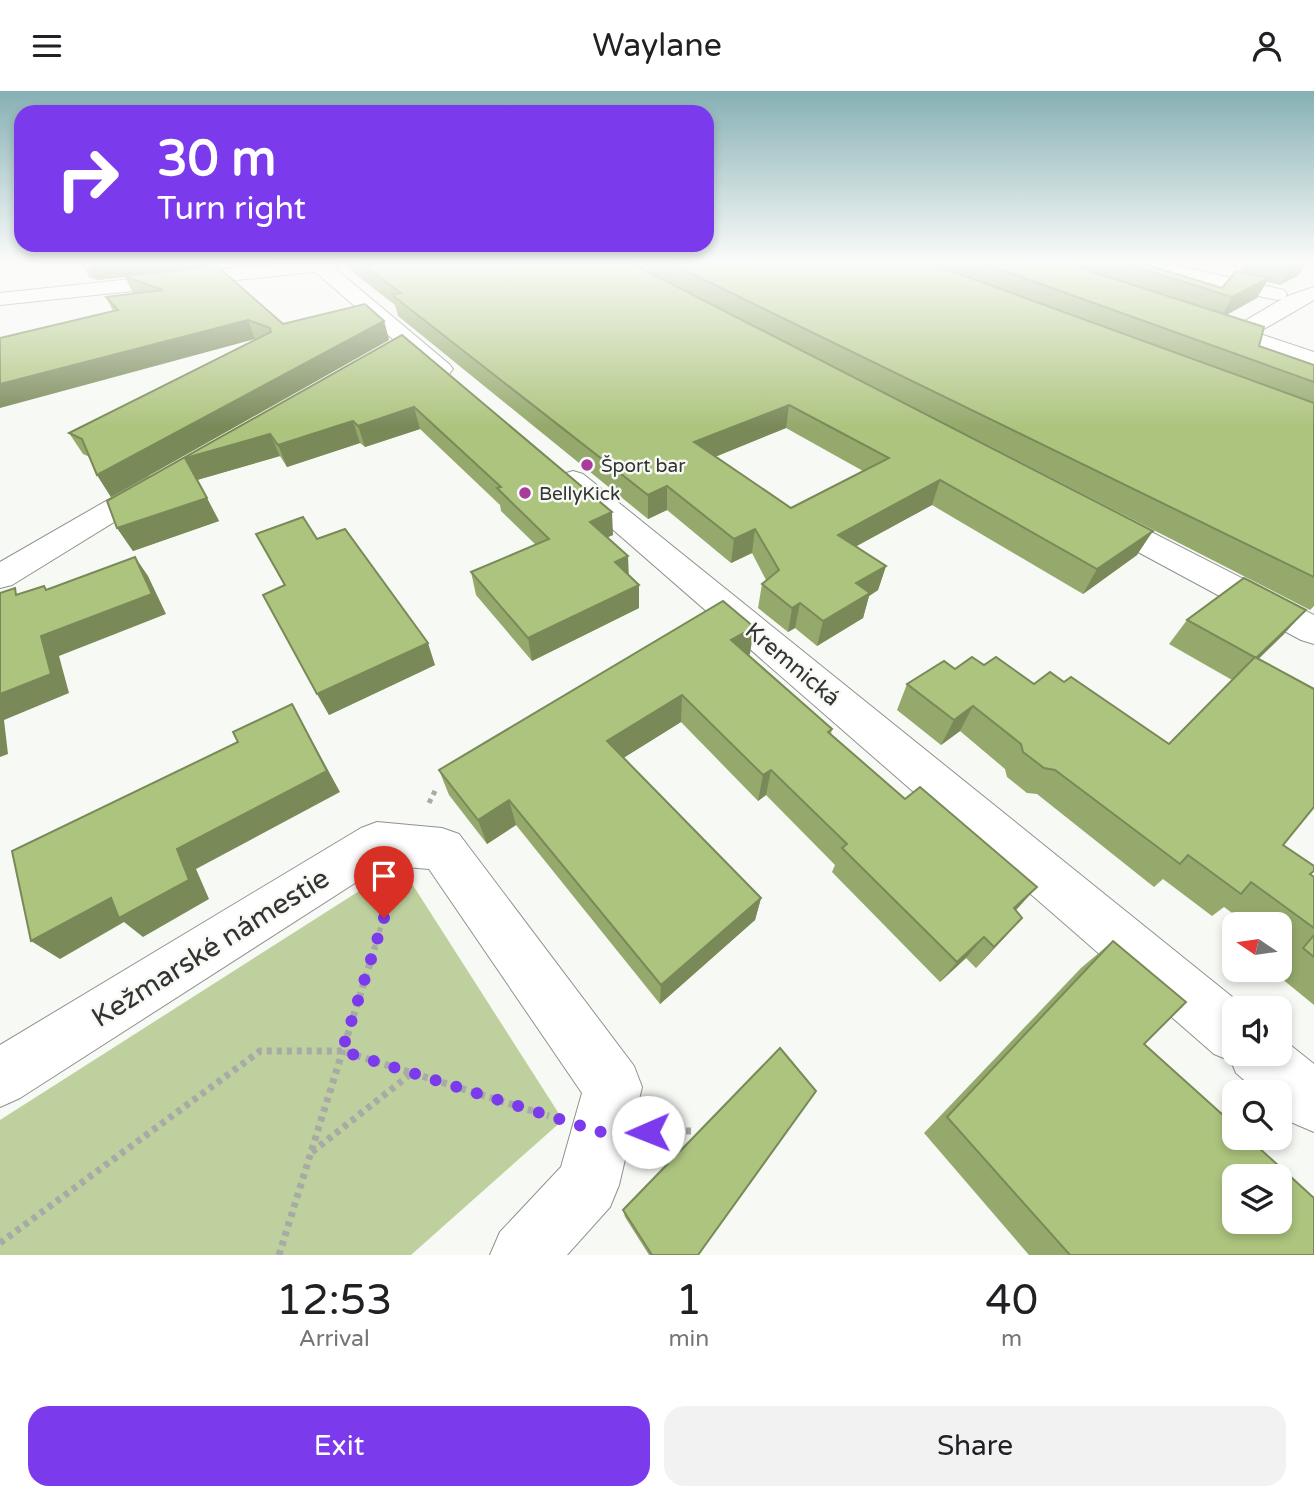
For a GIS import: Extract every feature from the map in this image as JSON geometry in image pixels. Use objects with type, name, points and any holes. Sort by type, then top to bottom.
[{"type":"street","points":[[374,318],[396,348],[472,395]]},
{"type":"street","points":[[1239,334],[1266,318]]},
{"type":"street","points":[[1214,325],[1314,360]]},
{"type":"street","name":"Kremnická","points":[[546,457],[1222,1024]]},
{"type":"street","points":[[0,577],[175,474]]},
{"type":"street","points":[[1081,508],[1314,631]]},
{"type":"street","name":"Kežmarské námestie","points":[[0,1078],[377,843],[442,849],[613,1087],[588,1185],[523,1255]]},
{"type":"street","points":[[1271,1066],[1314,1102]]},
{"type":"path","points":[[279,1255],[400,865],[436,789]]},
{"type":"path","points":[[0,1243],[260,1051],[342,1051],[601,1132],[696,1131]]},
{"type":"path","points":[[311,1152],[412,1073]]},
{"type":"green space","points":[[400,865],[563,1120],[411,1255],[0,1255],[0,1120]]},
{"type":"building","points":[[83,318],[277,318],[283,324],[306,318],[381,318],[384,321],[97,475],[82,439],[69,433],[271,332],[270,328],[248,320],[0,384],[0,338]]},
{"type":"building","points":[[422,318],[739,318],[1153,531],[1097,569],[940,480],[838,535],[886,566],[856,583],[870,593],[823,621],[800,603],[792,608],[762,584],[779,570],[755,529],[734,539],[667,486],[648,495]],"holes":[[[789,405],[889,458],[791,508],[694,442]]]},
{"type":"building","points":[[783,318],[1081,318],[1314,403],[1314,577]]},
{"type":"building","points":[[1136,318],[1237,318],[1264,327],[1259,346],[1314,365],[1314,382]]},
{"type":"building","points":[[402,335],[612,512],[590,522],[628,556],[615,562],[639,585],[528,638],[471,572],[549,539],[497,488],[501,487],[414,407],[358,426],[353,421],[278,445],[270,434],[185,458],[207,498],[117,528],[107,501]]},
{"type":"building","points":[[303,517],[317,539],[345,529],[428,643],[317,694],[263,595],[285,585],[256,534]]},
{"type":"building","points":[[135,557],[152,594],[41,636],[51,674],[0,694],[0,593],[15,588],[16,595],[44,586],[46,590]]},
{"type":"building","points":[[1244,578],[1306,610],[1256,658],[1187,620]]},
{"type":"building","points":[[723,601],[754,627],[731,640],[832,729],[828,732],[905,799],[920,787],[1037,887],[1014,908],[1022,918],[994,947],[984,937],[957,962],[842,848],[847,844],[771,770],[763,775],[682,695],[607,741],[761,898],[661,985],[509,800],[478,820],[439,770]]},
{"type":"building","points":[[972,657],[984,665],[996,657],[1034,684],[1050,672],[1064,682],[1071,677],[1169,744],[1255,657],[1314,689],[1314,807],[1283,845],[1314,866],[1314,871],[1310,874],[1314,877],[1314,928],[1251,882],[1241,894],[1188,855],[1180,864],[1055,770],[1044,768],[1023,752],[1021,744],[973,706],[954,720],[907,684],[944,661],[955,669]]},
{"type":"building","points":[[292,704],[327,771],[177,849],[189,880],[119,918],[111,898],[31,941],[12,851],[238,742],[233,732]]},
{"type":"building","points":[[1314,935],[1314,957],[1303,948]]},
{"type":"building","points":[[1113,941],[1186,1002],[1144,1044],[1222,1114],[1222,1150],[1261,1150],[1277,1164],[1222,1164],[1222,1234],[1292,1234],[1292,1178],[1314,1198],[1314,1255],[1070,1255],[947,1117]]},
{"type":"building","points":[[780,1048],[816,1091],[698,1255],[652,1255],[623,1210]]},
{"type":"place","name":"Šport bar","points":[[587,465]]},
{"type":"place","name":"BellyKick","points":[[525,493]]},
{"type":"route","points":[[384,918],[342,1051],[601,1132],[648,1132]]}]
